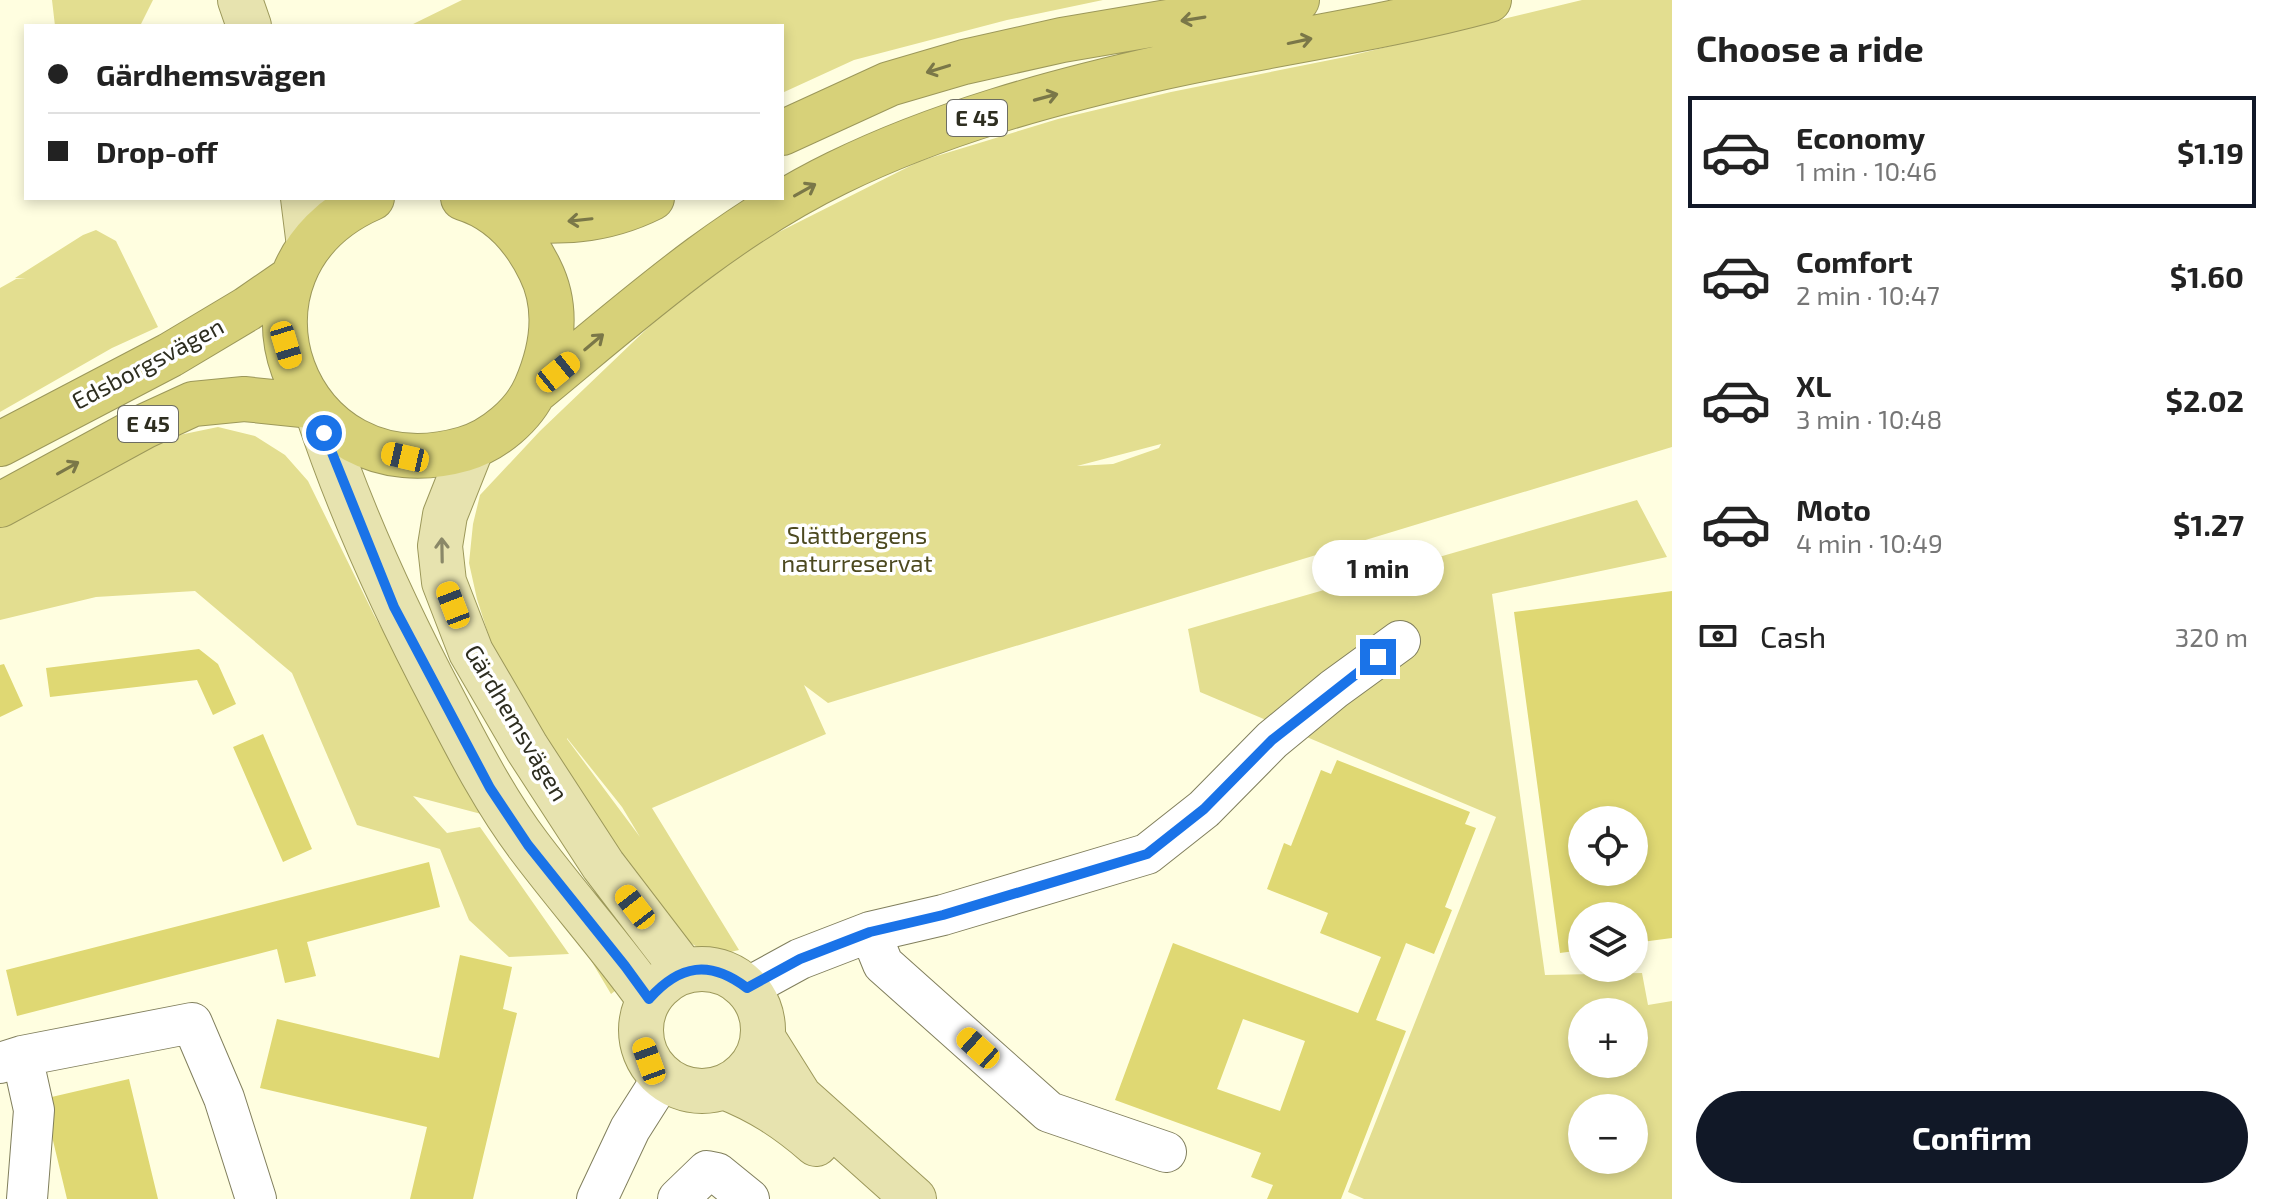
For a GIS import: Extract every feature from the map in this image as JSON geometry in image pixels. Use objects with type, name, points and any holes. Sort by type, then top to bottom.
[{"type":"highway","name":"E 45","points":[[784,132],[889,84],[964,62],[1062,40],[1297,0]]},
{"type":"highway","name":"E 45","points":[[368,200],[328,224],[300,262],[285,311],[286,345],[295,377],[315,409],[342,434],[372,450],[405,457],[439,456],[472,447],[496,433],[517,414],[534,392],[652,294],[743,228],[837,173],[885,152],[954,125],[1042,97],[1165,66],[1489,0]]},
{"type":"highway","name":"E 45","points":[[470,200],[503,219],[529,247],[546,281],[553,319],[549,357],[534,392]]},
{"type":"highway","name":"E 45","points":[[503,219],[578,222],[632,208],[648,200]]},
{"type":"highway","name":"Edsborgsvägen","points":[[0,444],[170,355],[247,309],[300,262]]},
{"type":"highway","name":"E 45","points":[[0,505],[145,426],[193,404],[244,399],[315,409]]},
{"type":"main road","points":[[210,0],[217,24]]},
{"type":"main road","points":[[240,0],[248,24]]},
{"type":"main road","points":[[300,262],[303,200]]},
{"type":"main road","name":"Gärdhemsvägen","points":[[315,409],[394,607],[490,788],[528,845],[649,999]]},
{"type":"main road","name":"Gärdhemsvägen","points":[[472,447],[445,515],[440,546],[444,582],[471,652],[527,748],[603,865],[684,971]]},
{"type":"main road","points":[[707,969],[729,974],[747,988],[757,1003],[763,1038],[756,1059],[743,1076],[724,1087],[703,1091],[682,1087],[663,1077],[649,1061],[642,1040],[642,1019],[649,999],[664,982],[684,971],[707,969]]},
{"type":"main road","points":[[763,1038],[800,1097],[914,1199]]},
{"type":"main road","points":[[724,1087],[756,1099],[784,1116],[879,1199]]},
{"type":"street","points":[[747,988],[800,959],[870,932],[943,915],[1147,854],[1204,809],[1272,740],[1334,689],[1400,641]]},
{"type":"street","points":[[870,932],[883,964],[1049,1112],[1166,1152]]},
{"type":"street","points":[[27,1199],[34,1110],[11,1059],[192,1023],[224,1098],[256,1199]]},
{"type":"street","points":[[597,1199],[630,1129],[663,1077]]},
{"type":"street","points":[[678,1199],[707,1171],[717,1173],[749,1199]]},
{"type":"green space","points":[[52,0],[153,0],[141,24],[55,24]]},
{"type":"green space","points":[[462,0],[1103,0],[1007,20],[854,60],[784,92],[784,24],[413,24]]},
{"type":"green space","name":"Slättbergens naturreservat","points":[[1582,0],[1672,0],[1672,447],[828,703],[804,685],[826,734],[652,808],[739,950],[719,954],[690,942],[652,902],[522,700],[492,646],[469,563],[480,495],[540,431],[677,300],[755,244],[920,161],[1058,119],[1171,92],[1345,57]],"holes":[[[1161,444],[1159,448],[1113,464],[1077,466]],[[567,739],[622,807],[640,837]]]},
{"type":"green space","points":[[96,230],[116,241],[158,327],[112,348],[0,412],[0,288],[16,279],[26,279],[15,278]]},
{"type":"green space","points":[[218,427],[255,436],[285,455],[308,481],[374,615],[453,755],[624,984],[611,994],[586,952],[485,815],[413,796],[447,833],[480,827],[569,954],[509,957],[469,920],[440,849],[357,825],[292,673],[195,591],[96,597],[0,620],[0,523],[155,440]]},
{"type":"green space","points":[[1637,500],[1667,557],[1492,594],[1545,975],[1568,975],[1568,982],[1644,982],[1647,998],[1568,998],[1568,1078],[1648,1078],[1648,1005],[1672,1001],[1672,1199],[1364,1199],[1348,1192],[1496,817],[1200,692],[1188,629]]},
{"type":"building","points":[[1672,591],[1672,938],[1648,941],[1648,902],[1568,902],[1568,952],[1560,953],[1514,612]]},
{"type":"building","points":[[199,649],[218,664],[236,704],[213,715],[197,680],[50,697],[46,668]]},
{"type":"building","points":[[4,664],[23,706],[0,717],[0,665]]},
{"type":"building","points":[[263,734],[312,849],[283,862],[233,747]]},
{"type":"building","points":[[1337,760],[1470,812],[1465,824],[1476,828],[1445,907],[1452,910],[1434,954],[1406,943],[1376,1020],[1406,1031],[1341,1199],[1267,1199],[1273,1185],[1251,1177],[1261,1153],[1115,1100],[1173,943],[1358,1013],[1381,957],[1320,933],[1328,913],[1267,889],[1284,843],[1291,846],[1321,770],[1331,774]],"holes":[[[1243,1019],[1305,1041],[1280,1111],[1217,1089]]]},
{"type":"building","points":[[429,862],[440,907],[307,942],[316,976],[285,983],[277,949],[17,1016],[6,970]]},
{"type":"building","points":[[460,955],[512,967],[503,1009],[517,1013],[473,1199],[410,1199],[427,1127],[260,1088],[277,1019],[439,1058]]},
{"type":"building","points":[[129,1079],[158,1199],[67,1199],[43,1099]]},
{"type":"route","points":[[324,433],[394,607],[490,788],[528,845],[649,999],[664,982],[684,971],[707,969],[729,974],[747,988],[800,959],[870,932],[943,915],[1147,854],[1204,809],[1272,740],[1378,657]]}]
